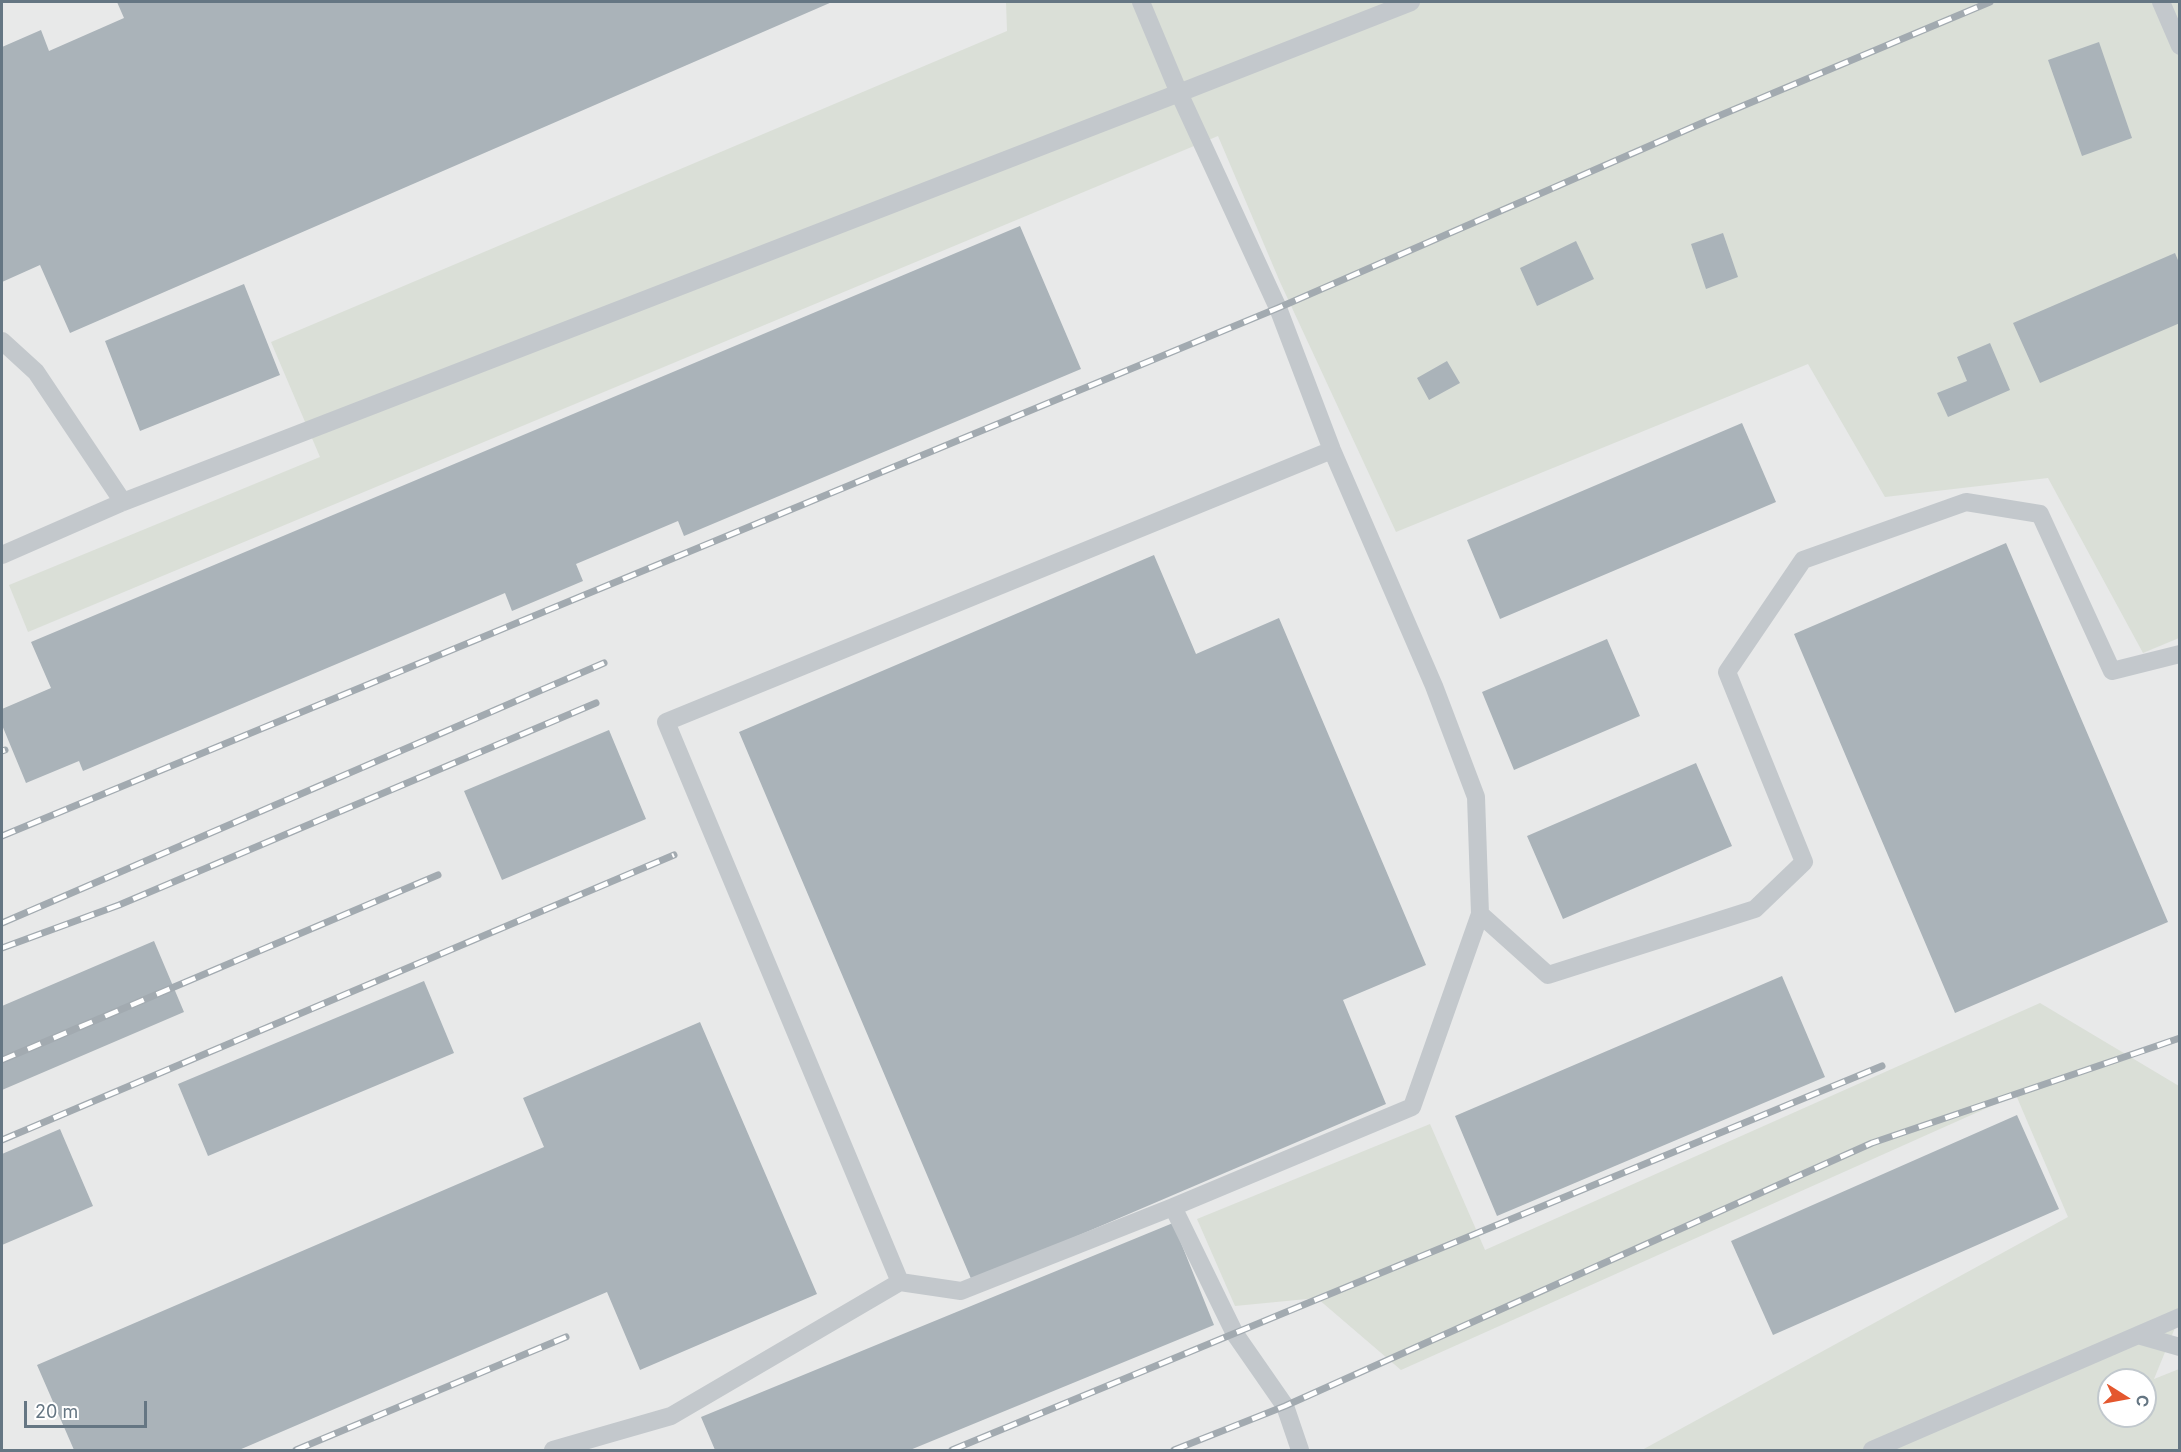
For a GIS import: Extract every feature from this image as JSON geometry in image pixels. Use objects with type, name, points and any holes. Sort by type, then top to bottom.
[{"type":"lane","points":[[554,1450],[671,1416],[900,1282],[961,1291],[1173,1207],[1412,1107],[1480,915],[1476,797],[1434,686],[1332,450],[1278,308],[1179,93],[1142,2]]},
{"type":"lane","points":[[2,555],[123,502],[1411,2]]},
{"type":"lane","points":[[2161,2],[2180,46]]},
{"type":"lane","points":[[2,341],[36,372],[123,502]]},
{"type":"lane","points":[[900,1282],[666,722],[1332,450]]},
{"type":"lane","points":[[1480,915],[1548,975],[1755,909],[1804,862],[1727,672],[1803,560],[1966,502],[2040,514],[2112,671],[2180,654]]},
{"type":"lane","points":[[1173,1207],[1235,1334],[1285,1406],[1300,1450]]},
{"type":"lane","points":[[1872,1450],[2180,1317]]},
{"type":"lane","points":[[2138,1335],[2180,1347]]},
{"type":"shaded area","points":[[2,2],[2179,2],[2179,1450],[2,1450]]},
{"type":"shaded area","points":[[1006,2],[2179,2],[2179,638],[2143,653],[2048,478],[1885,497],[1808,364],[1396,532],[1280,282],[1218,136],[28,632],[9,585],[320,457],[271,342],[1007,31]]},
{"type":"shaded area","points":[[2040,1003],[2179,1086],[2179,1318],[2157,1372],[2157,1368],[2097,1368],[2097,1428],[2157,1428],[2157,1378],[2179,1369],[2179,1450],[1642,1450],[2068,1217],[2016,1095],[1401,1370],[1317,1298],[1235,1306],[1197,1219],[1430,1124],[1485,1250]]},
{"type":"building","points":[[117,2],[832,2],[70,333],[40,265],[2,282],[2,47],[41,30],[49,51],[124,18]]},
{"type":"building","points":[[2099,42],[2132,138],[2082,156],[2048,60]]},
{"type":"building","points":[[1020,226],[1081,369],[684,536],[678,521],[576,564],[583,581],[512,611],[505,593],[83,771],[79,761],[26,783],[2,725],[2,709],[51,688],[31,642]]},
{"type":"building","points":[[1723,233],[1738,277],[1706,289],[1691,244]]},
{"type":"building","points":[[1576,241],[1594,279],[1537,306],[1520,268]]},
{"type":"building","points":[[2175,253],[2180,265],[2180,323],[2040,383],[2013,323]]},
{"type":"building","points":[[244,284],[280,375],[140,431],[105,341]]},
{"type":"building","points":[[1990,343],[2010,390],[1948,417],[1937,393],[1967,381],[1957,357]]},
{"type":"building","points":[[1447,361],[1460,383],[1429,400],[1417,378]]},
{"type":"building","points":[[1742,423],[1776,502],[1500,619],[1467,540]]},
{"type":"building","points":[[2006,543],[2168,922],[1955,1013],[1794,634]]},
{"type":"building","points":[[1154,555],[1196,654],[1279,618],[1426,965],[1343,1000],[1386,1104],[972,1281],[739,732]]},
{"type":"building","points":[[1607,639],[1640,716],[1514,770],[1482,692]]},
{"type":"building","points":[[609,730],[646,819],[502,880],[464,791]]},
{"type":"building","points":[[1696,763],[1732,846],[1563,919],[1527,836]]},
{"type":"building","points":[[154,941],[184,1012],[2,1090],[2,1006]]},
{"type":"building","points":[[1782,976],[1825,1077],[1497,1216],[1455,1116]]},
{"type":"building","points":[[424,981],[454,1053],[208,1156],[178,1084]]},
{"type":"building","points":[[700,1022],[817,1294],[640,1370],[607,1292],[239,1450],[74,1450],[37,1365],[544,1147],[523,1098]]},
{"type":"building","points":[[2017,1115],[2059,1209],[1773,1335],[1731,1241]]},
{"type":"building","points":[[60,1129],[93,1206],[2,1245],[2,1154]]},
{"type":"building","points":[[1173,1223],[1214,1325],[910,1450],[715,1450],[701,1417]]},
{"type":"railway","points":[[2,836],[1278,308],[1702,123],[1990,2]]},
{"type":"railway","points":[[2,923],[604,663]]},
{"type":"railway","points":[[2,948],[119,905],[596,703]]},
{"type":"railway","points":[[2,1140],[674,855]]},
{"type":"railway","points":[[2,1060],[438,875]]},
{"type":"railway","points":[[1174,1450],[1285,1406],[1872,1143],[2180,1038]]},
{"type":"railway","points":[[952,1450],[1882,1066]]},
{"type":"railway","points":[[296,1450],[566,1337]]}]
